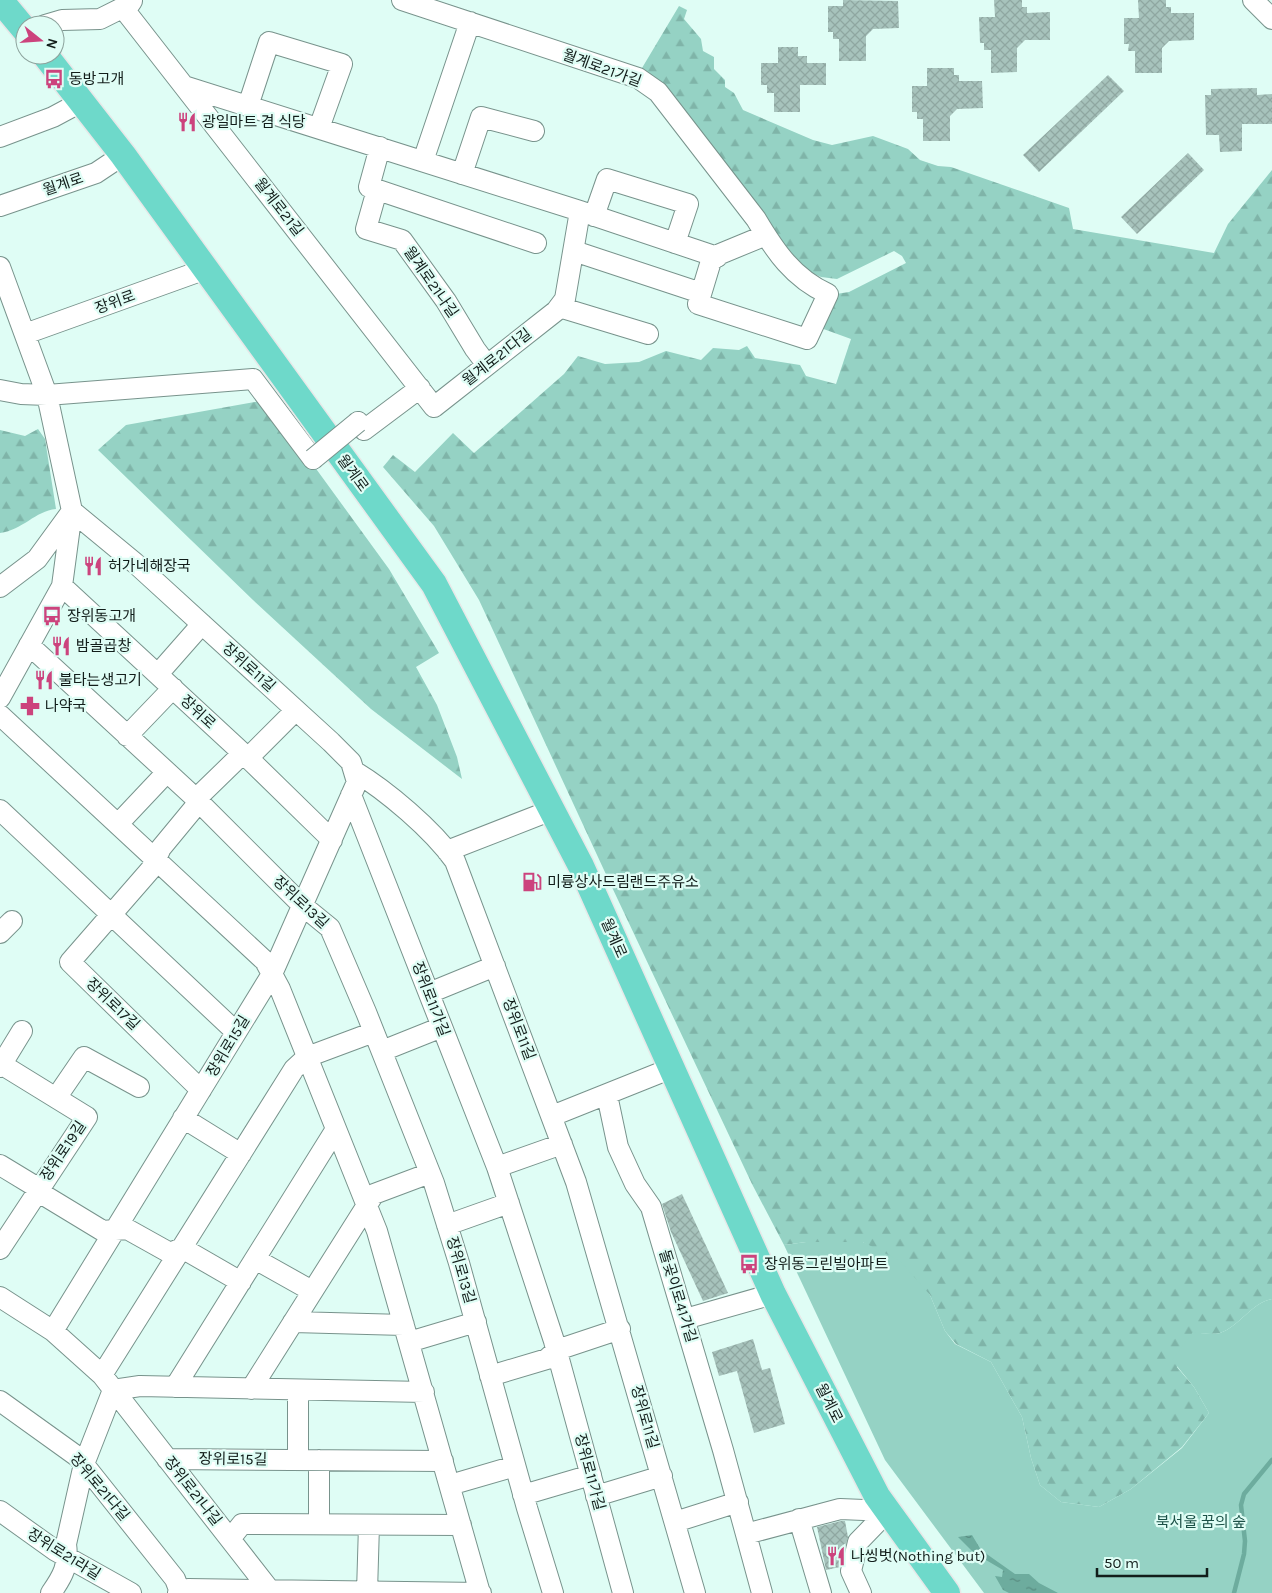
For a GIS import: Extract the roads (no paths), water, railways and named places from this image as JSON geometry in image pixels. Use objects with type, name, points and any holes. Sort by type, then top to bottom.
[{"type":"main road","points":[[0,0],[15,18]]},
{"type":"main road","name":"월계로","points":[[53,65],[122,154],[434,584],[581,866],[773,1294],[877,1496],[947,1593]]},
{"type":"street","name":"월계로21가길","points":[[402,0],[638,78],[658,92],[756,219],[773,248],[798,277],[828,294],[807,339],[698,304],[701,293]]},
{"type":"street","points":[[1253,0],[1272,18]]},
{"type":"street","points":[[65,20],[100,19],[128,4]]},
{"type":"street","name":"월계로21길","points":[[128,4],[184,86],[434,406]]},
{"type":"street","points":[[423,161],[470,22]]},
{"type":"street","points":[[248,106],[269,42],[342,64],[319,128]]},
{"type":"street","points":[[184,86],[587,213],[717,257]]},
{"type":"street","points":[[0,137],[52,117],[81,102]]},
{"type":"street","points":[[462,174],[480,117],[534,131]]},
{"type":"street","name":"월계로21나길","points":[[380,148],[368,187],[377,190],[366,229],[402,240],[446,302],[487,365]]},
{"type":"street","name":"월계로","points":[[0,206],[96,173],[122,154]]},
{"type":"street","points":[[587,213],[607,179],[688,204],[676,243]]},
{"type":"street","points":[[377,190],[536,243]]},
{"type":"street","name":"월계로21다길","points":[[434,406],[565,300],[574,251],[587,213]]},
{"type":"street","points":[[574,251],[701,293],[711,261],[766,235]]},
{"type":"street","points":[[0,267],[6,302],[24,334],[47,395],[72,511],[62,586],[0,698]]},
{"type":"street","name":"장위로","points":[[24,334],[206,269]]},
{"type":"street","points":[[559,306],[648,334]]},
{"type":"street","points":[[0,390],[22,394],[47,395],[253,379],[313,459],[358,422],[364,430],[420,388]]},
{"type":"street","points":[[0,587],[37,559],[72,511]]},
{"type":"street","name":"장위로11길","points":[[72,511],[135,563],[202,624],[351,762],[354,771],[375,784],[447,851],[455,861],[576,1182],[695,1593]]},
{"type":"street","name":"장위로","points":[[62,586],[248,758],[332,840]]},
{"type":"street","points":[[158,674],[202,624]]},
{"type":"street","name":"장위로13길","points":[[29,645],[199,802],[303,906],[330,928],[382,1051],[430,1173],[476,1322],[523,1495],[553,1593]]},
{"type":"street","points":[[127,736],[173,688]]},
{"type":"street","points":[[112,914],[152,870],[161,848],[199,802],[200,795],[238,758],[248,758],[296,710]]},
{"type":"street","points":[[0,715],[265,961],[307,1058],[377,1231],[480,1593],[272,1592],[188,1588],[179,1593]]},
{"type":"street","points":[[272,974],[357,782],[354,771]]},
{"type":"street","points":[[118,824],[166,772]]},
{"type":"street","name":"장위로11가길","points":[[351,795],[497,1167],[557,1350],[623,1593]]},
{"type":"street","points":[[0,810],[236,1032]]},
{"type":"street","points":[[447,851],[552,810]]},
{"type":"street","name":"장위로17길","points":[[112,914],[70,962],[201,1090]]},
{"type":"street","points":[[429,993],[495,966]]},
{"type":"street","name":"장위로15길","points":[[53,1331],[272,974]]},
{"type":"street","points":[[382,1051],[442,1027]]},
{"type":"street","points":[[1,1066],[22,1031]]},
{"type":"street","points":[[52,1593],[66,1570],[68,1558],[66,1544],[84,1464],[108,1383],[182,1248],[294,1069],[307,1058],[374,1032]]},
{"type":"street","points":[[56,1098],[84,1057],[138,1087]]},
{"type":"street","name":"장위로19길","points":[[0,1249],[37,1189],[87,1117],[1,1066]]},
{"type":"street","points":[[552,1116],[672,1068]]},
{"type":"street","name":"돌곶이로41가길","points":[[608,1095],[618,1147],[635,1184],[651,1207],[738,1502],[762,1593]]},
{"type":"street","points":[[183,1118],[241,1154]]},
{"type":"street","points":[[175,1387],[336,1129]]},
{"type":"street","points":[[497,1167],[562,1144]]},
{"type":"street","name":"장위로19길","points":[[0,1165],[103,1230],[114,1231]]},
{"type":"street","points":[[251,1389],[366,1203],[374,1194],[430,1173]]},
{"type":"street","points":[[447,1225],[509,1203]]},
{"type":"street","points":[[114,1231],[127,1228],[170,1253],[182,1248]]},
{"type":"street","points":[[182,1248],[241,1282]]},
{"type":"street","points":[[255,1259],[312,1291]]},
{"type":"street","points":[[685,1319],[773,1294]]},
{"type":"street","name":"장위로21나길","points":[[0,1297],[53,1331],[108,1383],[272,1592]]},
{"type":"street","points":[[293,1322],[407,1334],[476,1322]]},
{"type":"street","points":[[490,1376],[547,1359],[557,1350],[620,1329]]},
{"type":"street","points":[[108,1383],[175,1387],[424,1392]]},
{"type":"street","points":[[298,1390],[298,1460]]},
{"type":"street","name":"장위로21다길","points":[[0,1402],[78,1456],[175,1579],[179,1593]]},
{"type":"street","name":"장위로15길","points":[[168,1459],[443,1461]]},
{"type":"street","points":[[319,1460],[319,1524]]},
{"type":"street","points":[[450,1485],[515,1466]]},
{"type":"street","points":[[523,1495],[591,1475]]},
{"type":"street","points":[[596,1496],[662,1476]]},
{"type":"street","points":[[675,1522],[738,1502]]},
{"type":"street","points":[[746,1534],[840,1509],[888,1511]]},
{"type":"street","name":"장위로21라길","points":[[0,1511],[68,1558],[131,1593]]},
{"type":"street","points":[[862,1593],[851,1571],[858,1542],[888,1511]]},
{"type":"street","points":[[799,1519],[821,1593]]},
{"type":"street","points":[[230,1538],[242,1524],[461,1525]]},
{"type":"street","points":[[369,1525],[380,1592]]},
{"type":"water","points":[[972,1535],[981,1550],[1015,1574],[1029,1574],[1039,1583],[1058,1593],[1009,1593],[1003,1590],[995,1576],[1002,1577],[1003,1570],[974,1553],[958,1537]]},
{"type":"waterway","points":[[1234,1593],[1244,1554],[1245,1541],[1241,1505],[1244,1494],[1272,1460]]},
{"type":"place","name":"동방고개","points":[[54,79]]},
{"type":"place","name":"광일마트 겸 식당","points":[[187,122]]},
{"type":"place","name":"허가네해장국","points":[[93,566]]},
{"type":"place","name":"장위동고개","points":[[52,616]]},
{"type":"place","name":"밤골곱창","points":[[61,646]]},
{"type":"place","name":"불타는생고기","points":[[44,680]]},
{"type":"place","name":"나약국","points":[[30,706]]},
{"type":"place","name":"미륭상사드림랜드주유소","points":[[532,882]]},
{"type":"place","name":"장위동그린빌아파트","points":[[749,1264]]},
{"type":"place","name":"나씽벗(Nothing but)","points":[[836,1556]]},
{"type":"park label","name":"북서울 꿈의 숲","points":[[1201,1522]]}]
